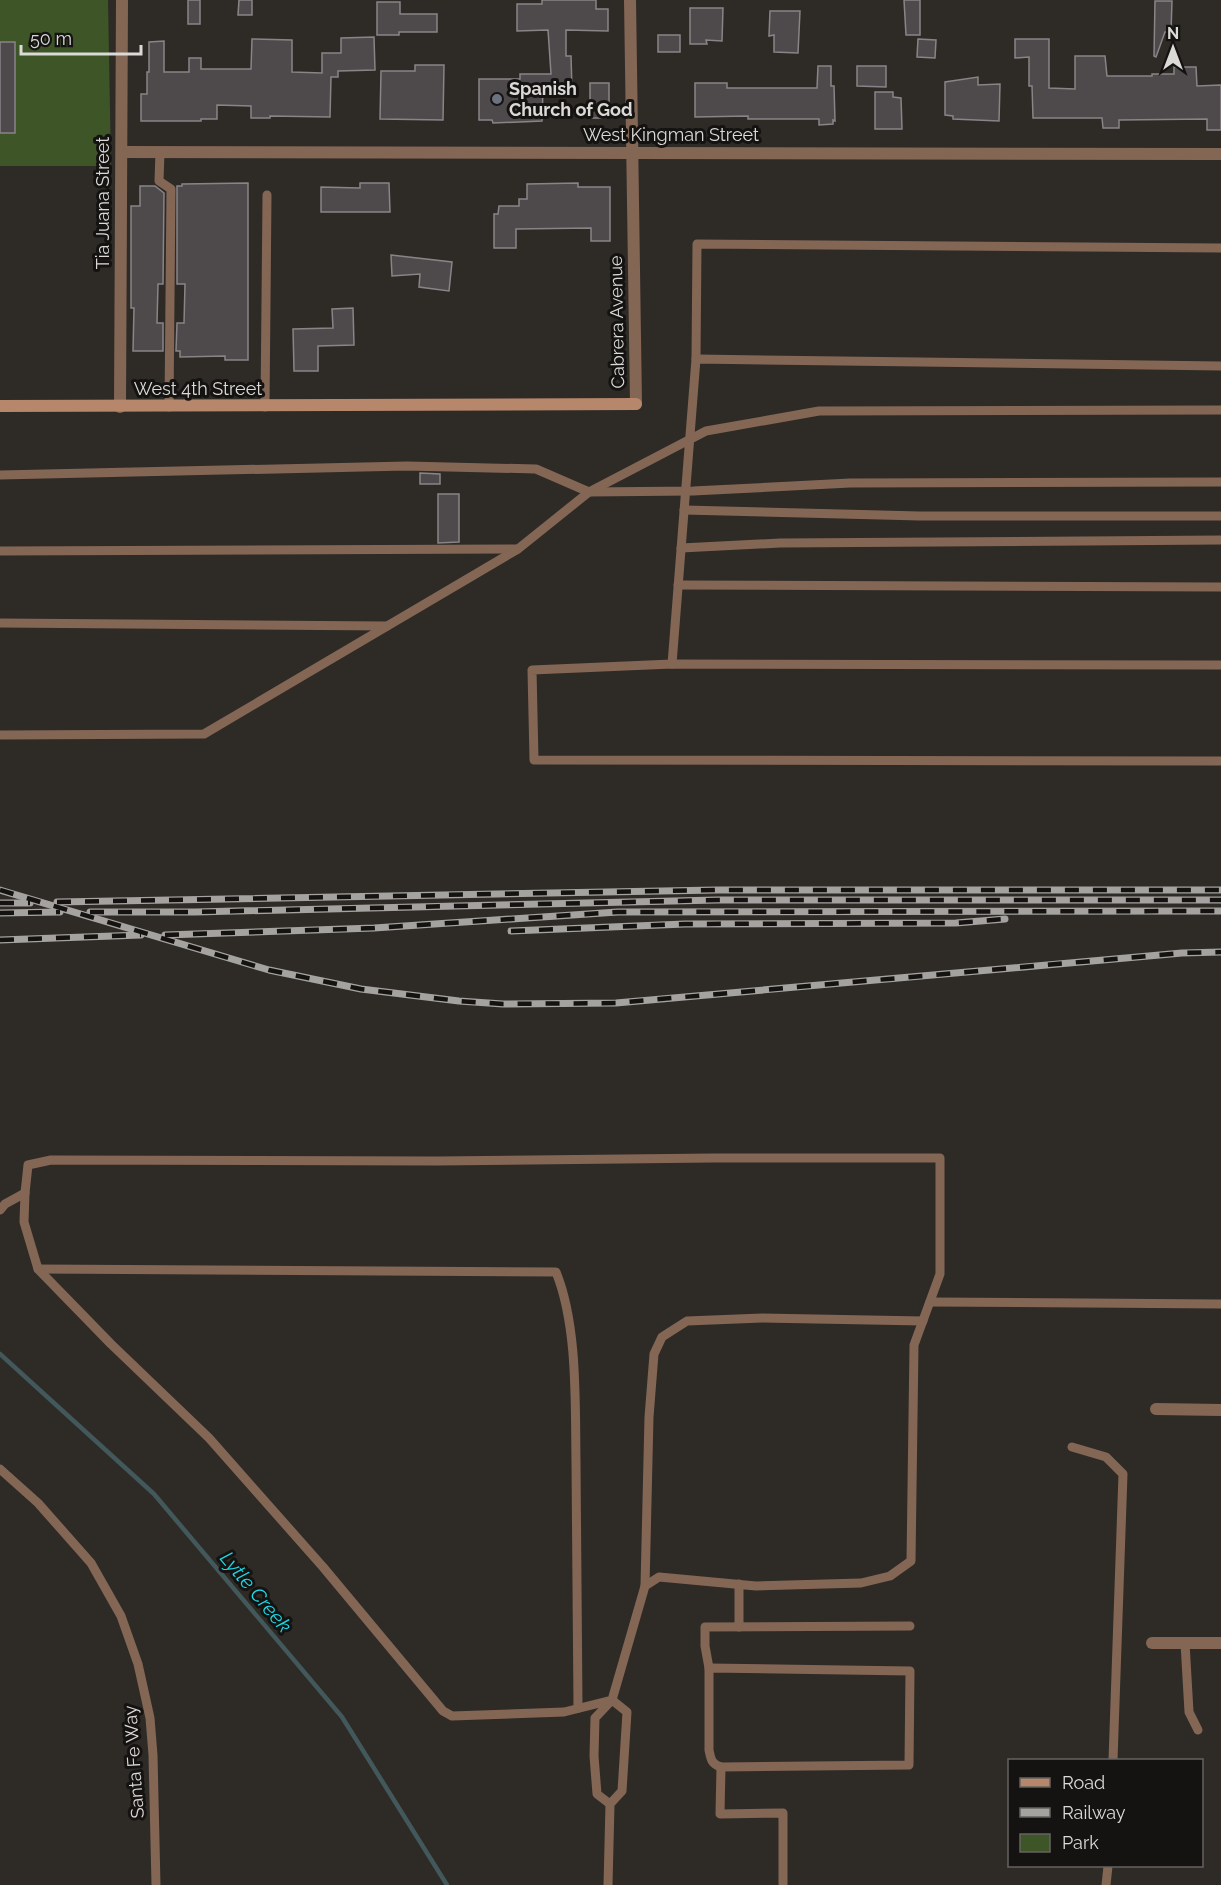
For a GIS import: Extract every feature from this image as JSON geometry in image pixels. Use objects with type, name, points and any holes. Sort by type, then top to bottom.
[{"type":"street","name":"Tia Juana Street","points":[[120,407],[122,0]]},
{"type":"street","name":"Cabrera Avenue","points":[[395,406],[636,404],[630,0]]},
{"type":"street","name":"West Kingman Street","points":[[122,152],[1221,154]]},
{"type":"street","name":"West 4th Street","points":[[0,406],[395,406]]},
{"type":"street","points":[[1156,1409],[1221,1410]]},
{"type":"street","points":[[1152,1643],[1221,1643]]},
{"type":"lane","points":[[160,152],[159,181],[171,189],[169,407]]},
{"type":"lane","points":[[265,406],[267,195]]},
{"type":"lane","points":[[672,664],[696,358],[697,244],[1221,248]]},
{"type":"lane","points":[[696,358],[1221,366]]},
{"type":"lane","points":[[0,735],[204,734],[518,549],[589,492],[706,430],[819,411],[1221,410]]},
{"type":"lane","points":[[0,475],[407,466],[512,469],[536,470],[589,492],[686,491],[850,483],[1221,482]]},
{"type":"lane","points":[[684,510],[920,516],[1221,516]]},
{"type":"lane","points":[[681,548],[780,543],[1221,540]]},
{"type":"lane","points":[[0,550],[518,549]]},
{"type":"lane","points":[[678,585],[1221,587]]},
{"type":"lane","points":[[0,623],[387,626]]},
{"type":"lane","points":[[1221,665],[672,664],[532,670],[534,760],[1221,761]]},
{"type":"lane","points":[[612,1700],[564,1712],[452,1716],[443,1711],[322,1567],[209,1438],[111,1344],[39,1269],[24,1222],[28,1165],[51,1160],[437,1161],[940,1158],[940,1274],[914,1345],[911,1561],[890,1576],[861,1582],[756,1586],[659,1577],[645,1586]]},
{"type":"lane","points":[[0,1210],[5,1204],[25,1193]]},
{"type":"lane","points":[[39,1269],[556,1272],[564,1292],[573,1357],[578,1708]]},
{"type":"lane","points":[[930,1302],[1221,1304]]},
{"type":"lane","points":[[610,1804],[597,1794],[595,1718],[612,1700],[645,1586],[649,1427],[654,1354],[662,1336],[687,1321],[762,1318],[923,1321]]},
{"type":"lane","points":[[1072,1447],[1106,1457],[1123,1474],[1113,1759]]},
{"type":"lane","name":"Santa Fe Way","points":[[0,1469],[39,1503],[91,1563],[121,1616],[138,1664],[150,1718],[156,1885]]},
{"type":"lane","points":[[739,1584],[739,1627]]},
{"type":"lane","points":[[709,1668],[910,1671],[909,1765],[721,1767],[711,1762],[709,1668],[705,1646],[705,1627],[910,1626]]},
{"type":"lane","points":[[1185,1643],[1189,1712],[1198,1730]]},
{"type":"lane","points":[[608,1885],[610,1804],[622,1791],[627,1740],[627,1712],[612,1700]]},
{"type":"lane","points":[[721,1767],[720,1814],[783,1813],[783,1885]]},
{"type":"lane","points":[[1106,1885],[1108,1867]]},
{"type":"green space","points":[[0,0],[108,0],[111,166],[0,166]]},
{"type":"building","points":[[188,0],[200,0],[200,24],[188,24]]},
{"type":"building","points":[[239,0],[252,0],[252,15],[238,15]]},
{"type":"building","points":[[542,0],[596,0],[596,9],[608,9],[608,31],[566,30],[566,56],[571,56],[572,89],[543,89],[542,121],[493,123],[492,120],[479,120],[479,79],[520,79],[520,74],[551,74],[548,30],[517,31],[517,4],[542,4]]},
{"type":"building","points":[[904,0],[920,0],[920,35],[906,35]]},
{"type":"building","points":[[1155,1],[1172,1],[1171,32],[1165,32],[1156,57],[1154,56]]},
{"type":"building","points":[[377,2],[400,2],[400,14],[437,14],[437,32],[399,32],[399,35],[377,35]]},
{"type":"building","points":[[690,8],[723,8],[722,41],[706,40],[707,44],[690,44]]},
{"type":"building","points":[[770,11],[800,11],[798,53],[774,52],[774,35],[769,36]]},
{"type":"building","points":[[658,35],[680,35],[680,52],[658,52]]},
{"type":"building","points":[[374,37],[375,70],[338,71],[338,77],[331,77],[330,117],[251,118],[251,106],[217,105],[217,119],[141,121],[141,94],[147,94],[149,42],[164,41],[164,72],[189,72],[189,58],[201,58],[201,69],[251,69],[252,39],[292,40],[292,72],[322,73],[322,53],[341,53],[341,38]]},
{"type":"building","points":[[918,39],[936,40],[935,58],[917,57]]},
{"type":"building","points":[[1015,39],[1049,39],[1049,88],[1075,89],[1075,56],[1105,56],[1107,76],[1174,74],[1174,67],[1196,67],[1197,86],[1221,85],[1221,130],[1207,130],[1207,119],[1119,120],[1119,128],[1103,128],[1102,118],[1033,118],[1032,86],[1029,86],[1029,57],[1015,58]]},
{"type":"building","points":[[0,42],[15,42],[15,133],[0,133]]},
{"type":"building","points":[[415,65],[444,65],[443,120],[380,119],[381,71],[415,71]]},
{"type":"building","points":[[818,66],[831,66],[831,86],[834,86],[835,121],[833,120],[833,124],[819,125],[819,119],[748,119],[748,116],[695,117],[695,83],[727,83],[727,88],[817,88]]},
{"type":"building","points":[[857,66],[886,66],[886,87],[857,86]]},
{"type":"building","points":[[978,77],[978,85],[1000,84],[999,121],[953,119],[953,116],[945,115],[945,82]]},
{"type":"building","points":[[590,83],[609,83],[609,118],[590,118]]},
{"type":"building","points":[[875,92],[893,92],[893,97],[901,98],[902,129],[875,129]]},
{"type":"building","points":[[248,183],[248,360],[225,360],[225,356],[180,357],[180,351],[176,351],[177,323],[184,323],[185,284],[177,284],[177,186]]},
{"type":"building","points":[[360,183],[389,183],[390,212],[321,212],[321,187],[360,188]]},
{"type":"building","points":[[578,183],[578,187],[610,187],[610,241],[591,241],[591,228],[516,229],[516,248],[494,248],[494,214],[498,214],[499,206],[519,206],[519,199],[527,199],[527,184]]},
{"type":"building","points":[[140,186],[155,186],[164,193],[163,284],[158,284],[157,323],[163,323],[163,351],[133,351],[131,206],[140,206]]},
{"type":"building","points":[[391,255],[452,262],[449,291],[419,287],[420,274],[392,276]]},
{"type":"building","points":[[353,308],[354,345],[318,346],[318,371],[294,371],[293,329],[333,328],[332,309]]},
{"type":"building","points":[[420,473],[440,474],[440,484],[420,484]]},
{"type":"building","points":[[438,494],[459,494],[459,542],[438,543]]},
{"type":"waterway","name":"Lytle Creek","points":[[0,1354],[154,1494],[342,1717],[447,1885]]},
{"type":"railway","points":[[0,890],[269,970],[361,989],[503,1004],[616,1003],[1182,953],[1221,952]]},
{"type":"railway","points":[[57,902],[717,890],[1221,890]]},
{"type":"railway","points":[[90,912],[195,912],[717,900],[1221,900]]},
{"type":"railway","points":[[0,903],[30,903]]},
{"type":"railway","points":[[165,935],[374,928],[618,912],[1221,911]]},
{"type":"railway","points":[[0,913],[60,912]]},
{"type":"railway","points":[[511,931],[685,924],[956,923],[1005,919]]},
{"type":"railway","points":[[0,940],[141,935]]},
{"type":"place","name":"Spanish Church of God","points":[[497,99]]}]
